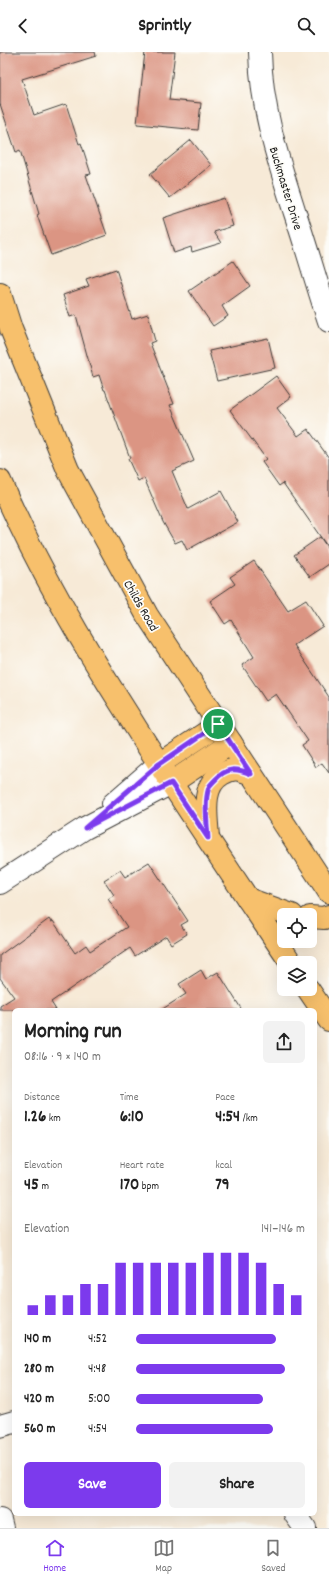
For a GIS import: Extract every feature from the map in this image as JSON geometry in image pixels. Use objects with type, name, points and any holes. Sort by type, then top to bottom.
[{"type":"main road","name":"Childs Road","points":[[0,294],[11,329],[68,470],[147,616],[329,892]]},
{"type":"main road","points":[[0,481],[17,522],[82,643],[171,783],[286,956]]},
{"type":"main road","points":[[159,764],[218,724]]},
{"type":"main road","points":[[171,783],[230,743]]},
{"type":"main road","points":[[208,838],[206,806],[209,786],[219,776],[231,769],[240,770],[251,774]]},
{"type":"main road","points":[[248,899],[277,910]]},
{"type":"main road","points":[[317,918],[324,918],[329,916]]},
{"type":"main road","points":[[313,996],[329,1020]]},
{"type":"street","name":"Buckmaster Drive","points":[[260,52],[260,69],[269,129],[329,321]]},
{"type":"street","points":[[85,828],[159,764]]},
{"type":"street","points":[[0,883],[85,828],[171,783]]},
{"type":"street","points":[[0,1426],[12,1423]]},
{"type":"street","points":[[296,1516],[305,1528]]},
{"type":"street","points":[[0,1520],[2,1528]]},
{"type":"building","points":[[0,52],[95,52],[96,56],[22,79],[34,115],[66,104],[79,144],[81,143],[91,174],[86,175],[107,235],[51,255],[37,215],[39,214],[20,150],[16,152],[0,104]]},
{"type":"building","points":[[145,52],[175,52],[169,100],[201,103],[198,130],[137,124]]},
{"type":"building","points":[[191,140],[211,165],[170,198],[150,174]]},
{"type":"building","points":[[224,198],[233,226],[214,232],[221,243],[192,252],[191,247],[174,253],[163,218]]},
{"type":"building","points":[[233,261],[250,286],[222,306],[228,316],[213,326],[189,291]]},
{"type":"building","points":[[116,269],[132,319],[148,314],[155,341],[150,343],[174,404],[170,405],[194,461],[172,471],[188,509],[221,491],[238,522],[187,550],[182,540],[175,543],[163,522],[144,478],[138,481],[128,459],[130,458],[99,375],[93,377],[76,315],[70,317],[63,295],[89,286],[86,279]]},
{"type":"building","points":[[268,338],[275,368],[217,381],[209,351]]},
{"type":"building","points":[[276,376],[291,397],[277,408],[298,436],[308,429],[329,458],[329,549],[283,483],[279,486],[262,462],[266,459],[230,410]]},
{"type":"building","points":[[320,537],[329,550],[329,564],[310,577],[294,555]]},
{"type":"building","points":[[254,561],[288,611],[306,600],[323,626],[294,645],[329,697],[329,773],[322,763],[316,767],[302,745],[308,741],[276,694],[266,701],[242,665],[254,657],[231,620],[225,624],[210,601],[235,584],[230,577]]},
{"type":"building","points":[[149,862],[188,921],[181,925],[187,934],[171,944],[166,936],[135,956],[130,948],[51,1002],[55,1008],[12,1008],[12,1010],[0,1010],[0,1006],[14,997],[0,978],[0,955],[49,919],[51,922],[53,921],[75,953],[86,945],[90,951],[127,927],[108,899],[114,895],[104,880],[120,870],[125,877]]},
{"type":"building","points":[[201,970],[206,979],[218,972],[241,1008],[164,1008],[186,994],[179,984]]},
{"type":"route","points":[[218,724],[251,774],[240,770],[231,769],[219,776],[209,786],[206,806],[208,838],[171,783],[85,828],[159,764],[218,724]]}]
